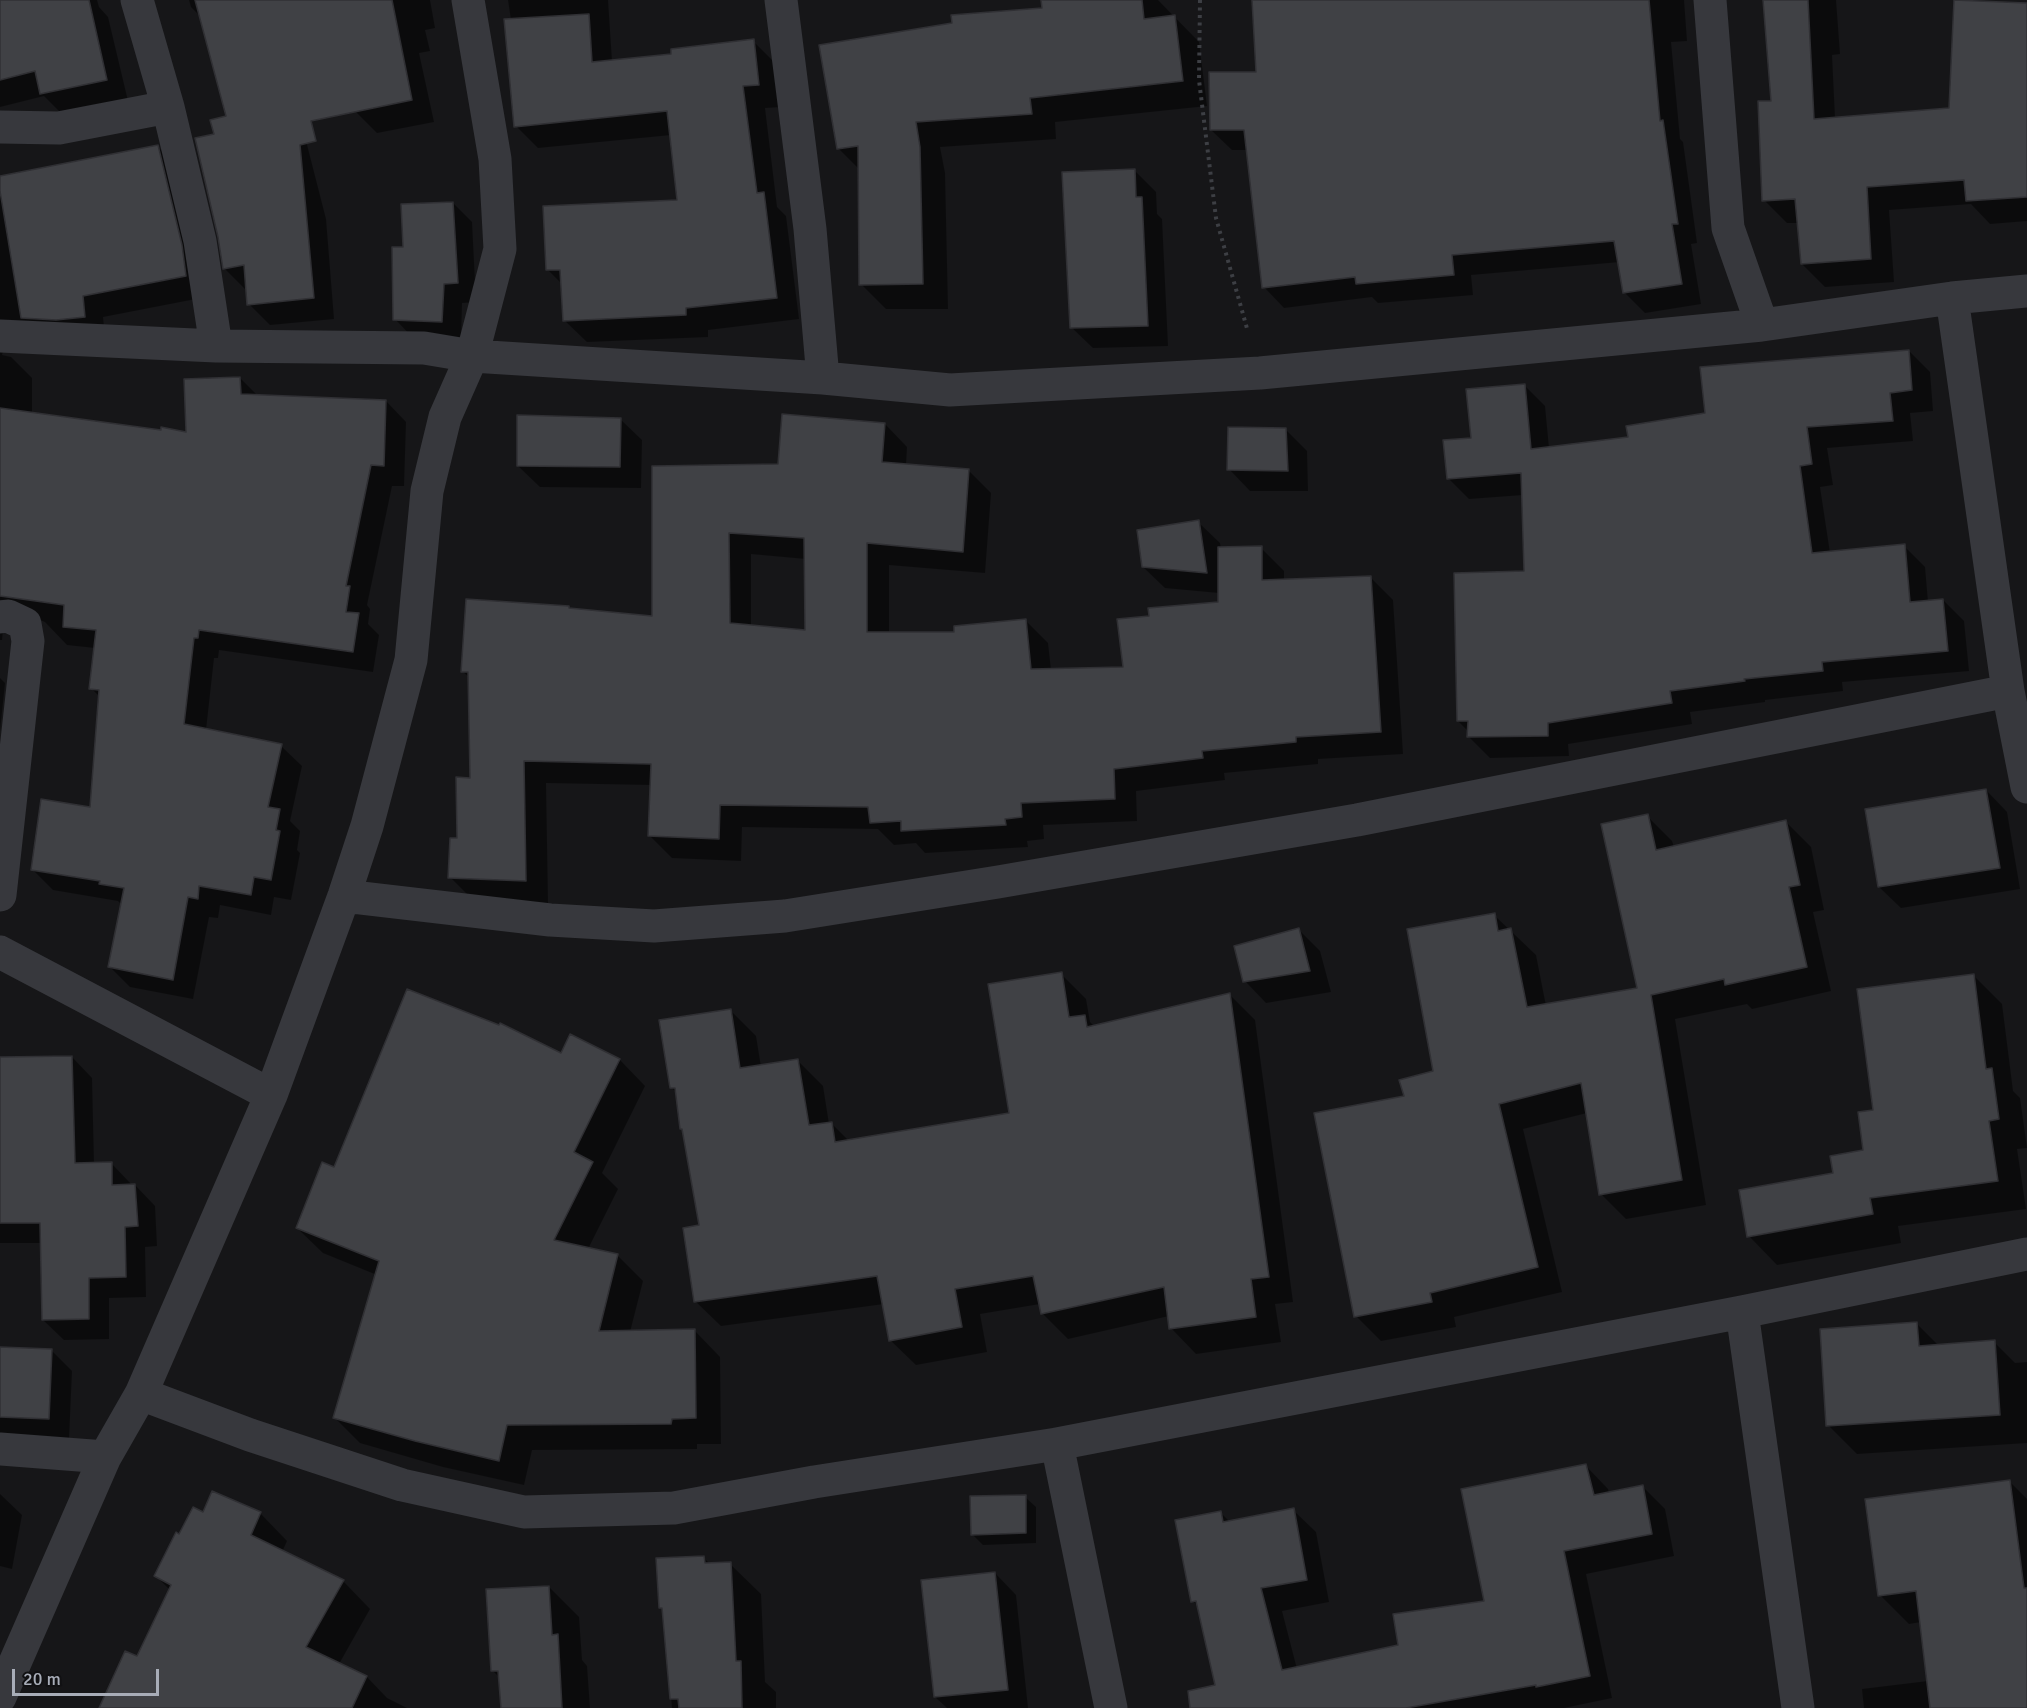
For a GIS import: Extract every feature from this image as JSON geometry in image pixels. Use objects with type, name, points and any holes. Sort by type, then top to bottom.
[{"type":"street","points":[[137,0],[168,107],[200,241],[216,346]]},
{"type":"street","points":[[0,1697],[105,1457],[141,1394],[271,1095],[344,896],[367,826],[411,660],[427,491],[445,417],[472,357],[500,249],[495,159],[468,0]]},
{"type":"street","points":[[781,0],[810,229],[823,378]]},
{"type":"street","points":[[1710,0],[1728,228],[1762,324]]},
{"type":"street","points":[[0,127],[59,128],[168,107]]},
{"type":"street","points":[[0,336],[216,346],[424,348],[472,357],[823,378],[950,390],[1260,373],[1762,324],[1952,298],[2027,291]]},
{"type":"street","points":[[1952,298],[2008,691],[2027,787]]},
{"type":"street","points":[[0,617],[8,616],[25,624],[28,641],[0,895]]},
{"type":"street","points":[[344,896],[550,920],[654,926],[785,916],[1357,820],[2008,691]]},
{"type":"street","points":[[0,952],[271,1095]]},
{"type":"street","points":[[141,1394],[250,1435],[402,1485],[524,1512],[674,1508],[814,1482],[1058,1444],[1742,1312],[2027,1254]]},
{"type":"street","points":[[1742,1312],[1798,1708]]},
{"type":"street","points":[[1058,1444],[1111,1708]]},
{"type":"street","points":[[0,1449],[105,1457]]},
{"type":"path","points":[[1200,0],[1199,80],[1216,218],[1260,373]]},
{"type":"building","points":[[0,0],[89,0],[107,80],[40,94],[35,71],[0,80]]},
{"type":"building","points":[[195,0],[392,0],[412,100],[311,121],[316,141],[300,145],[314,298],[247,305],[244,265],[223,269],[195,138],[214,134],[210,120],[226,116]]},
{"type":"building","points":[[1041,0],[1142,0],[1144,19],[1175,15],[1183,81],[1030,98],[1032,114],[916,122],[920,147],[923,284],[859,285],[858,146],[837,149],[819,45],[952,23],[951,15],[1042,8]]},
{"type":"building","points":[[1252,0],[1649,0],[1660,121],[1663,120],[1678,224],[1672,224],[1682,284],[1623,293],[1614,241],[1452,255],[1454,275],[1356,284],[1355,277],[1262,288],[1244,130],[1210,130],[1209,72],[1256,72]]},
{"type":"building","points":[[1763,0],[1808,0],[1814,119],[1949,108],[1954,0],[2027,3],[2027,197],[1966,201],[1964,180],[1867,187],[1871,259],[1801,264],[1795,199],[1762,201],[1758,101],[1771,101]]},
{"type":"building","points":[[589,14],[592,62],[671,54],[671,49],[754,39],[759,85],[743,86],[757,193],[764,192],[777,298],[686,308],[686,315],[563,321],[560,270],[546,270],[543,206],[677,200],[667,111],[514,127],[504,19]]},
{"type":"building","points":[[158,145],[182,245],[186,276],[83,296],[85,317],[56,320],[21,318],[0,191],[0,176]]},
{"type":"building","points":[[1135,169],[1136,197],[1142,197],[1148,326],[1070,328],[1062,172]]},
{"type":"building","points":[[453,202],[458,283],[444,284],[442,322],[393,320],[392,247],[403,247],[401,204]]},
{"type":"building","points":[[1909,350],[1912,390],[1890,393],[1893,421],[1807,427],[1812,464],[1800,466],[1812,553],[1905,544],[1910,602],[1943,599],[1948,651],[1822,662],[1823,671],[1744,679],[1745,681],[1670,691],[1672,703],[1548,723],[1548,736],[1467,737],[1468,721],[1457,721],[1454,573],[1524,571],[1521,473],[1447,479],[1443,440],[1471,438],[1466,389],[1525,384],[1531,449],[1628,437],[1626,426],[1705,413],[1700,367]]},
{"type":"building","points":[[240,377],[241,394],[386,400],[384,466],[371,465],[346,586],[350,586],[346,612],[359,613],[353,652],[199,630],[198,638],[194,638],[184,724],[282,744],[268,807],[280,809],[276,830],[280,831],[271,880],[254,877],[251,895],[199,886],[198,899],[188,897],[173,980],[108,967],[124,888],[99,884],[100,881],[31,870],[41,799],[90,807],[99,690],[89,689],[96,630],[63,627],[64,605],[0,596],[0,408],[186,432],[184,379]]},
{"type":"building","points":[[782,414],[885,423],[882,462],[969,469],[963,552],[867,543],[867,632],[954,632],[954,626],[1026,619],[1031,669],[1123,667],[1117,619],[1149,616],[1148,608],[1218,602],[1218,547],[1262,546],[1262,580],[1371,576],[1381,732],[1296,737],[1296,742],[1202,751],[1203,758],[1114,769],[1115,799],[1021,803],[1022,817],[1005,819],[1006,825],[901,831],[901,821],[870,823],[868,807],[720,805],[719,839],[648,836],[651,764],[524,761],[526,881],[448,878],[450,838],[457,838],[456,777],[470,778],[468,672],[461,672],[466,599],[569,606],[569,608],[652,616],[652,466],[778,464]],"holes":[[[729,533],[804,538],[805,630],[730,623]]]},
{"type":"building","points":[[517,415],[621,418],[620,467],[517,466]]},
{"type":"building","points":[[1228,427],[1286,428],[1288,471],[1227,470]]},
{"type":"building","points":[[1199,520],[1207,573],[1142,567],[1137,530]]},
{"type":"building","points":[[1986,789],[2000,868],[1878,887],[1865,809]]},
{"type":"building","points":[[1648,814],[1656,850],[1786,820],[1800,885],[1789,887],[1807,967],[1725,985],[1724,979],[1651,995],[1682,1180],[1599,1195],[1581,1083],[1499,1104],[1538,1267],[1430,1293],[1432,1302],[1354,1317],[1314,1113],[1404,1096],[1399,1080],[1433,1071],[1407,929],[1495,913],[1498,931],[1511,928],[1527,1007],[1637,988],[1601,824]]},
{"type":"building","points":[[1299,928],[1310,971],[1243,982],[1234,946]]},
{"type":"building","points":[[1062,972],[1069,1017],[1085,1015],[1087,1027],[1230,993],[1269,1277],[1251,1279],[1256,1317],[1169,1329],[1164,1287],[1041,1314],[1033,1276],[955,1289],[962,1327],[889,1341],[877,1276],[694,1302],[683,1228],[699,1225],[682,1129],[680,1129],[675,1088],[670,1088],[659,1020],[731,1009],[740,1068],[798,1059],[809,1125],[832,1122],[835,1142],[1009,1113],[988,984]]},
{"type":"building","points":[[1974,974],[1986,1069],[1992,1068],[1999,1119],[1989,1121],[1998,1181],[1870,1198],[1873,1214],[1747,1237],[1739,1190],[1833,1173],[1830,1156],[1863,1150],[1858,1112],[1873,1110],[1857,989]]},
{"type":"building","points":[[407,989],[499,1025],[500,1023],[561,1053],[570,1034],[620,1059],[574,1152],[593,1162],[554,1240],[618,1254],[599,1331],[695,1329],[696,1418],[672,1419],[671,1424],[507,1425],[499,1461],[333,1418],[379,1261],[296,1228],[322,1162],[334,1167]]},
{"type":"building","points":[[72,1056],[75,1163],[112,1162],[112,1185],[135,1184],[138,1226],[125,1227],[126,1277],[89,1278],[89,1319],[42,1320],[40,1223],[0,1223],[0,1057]]},
{"type":"building","points":[[1917,1322],[1919,1346],[1995,1340],[2000,1415],[1826,1426],[1820,1329]]},
{"type":"building","points":[[0,1347],[52,1349],[49,1419],[0,1417]]},
{"type":"building","points":[[1586,1464],[1594,1495],[1643,1485],[1652,1534],[1564,1551],[1590,1676],[1406,1708],[1190,1708],[1188,1691],[1215,1685],[1196,1601],[1191,1602],[1175,1520],[1221,1511],[1223,1522],[1294,1508],[1307,1580],[1261,1588],[1282,1670],[1398,1645],[1393,1614],[1484,1601],[1461,1489]]},
{"type":"building","points":[[2010,1480],[2024,1588],[2027,1588],[2027,1708],[1930,1708],[1916,1591],[1878,1596],[1865,1499]]},
{"type":"building","points":[[212,1491],[261,1512],[251,1535],[344,1580],[306,1647],[367,1676],[352,1708],[99,1708],[125,1651],[137,1656],[171,1585],[154,1576],[176,1532],[179,1534],[193,1507],[203,1512]]},
{"type":"building","points":[[1026,1495],[1026,1533],[971,1535],[970,1496]]},
{"type":"building","points":[[704,1556],[705,1563],[731,1562],[736,1661],[741,1661],[742,1708],[679,1708],[678,1699],[670,1699],[662,1608],[659,1608],[656,1558]]},
{"type":"building","points":[[995,1572],[1008,1690],[934,1697],[921,1580]]},
{"type":"building","points":[[549,1586],[552,1635],[558,1634],[562,1708],[501,1708],[498,1671],[491,1671],[486,1589]]}]
